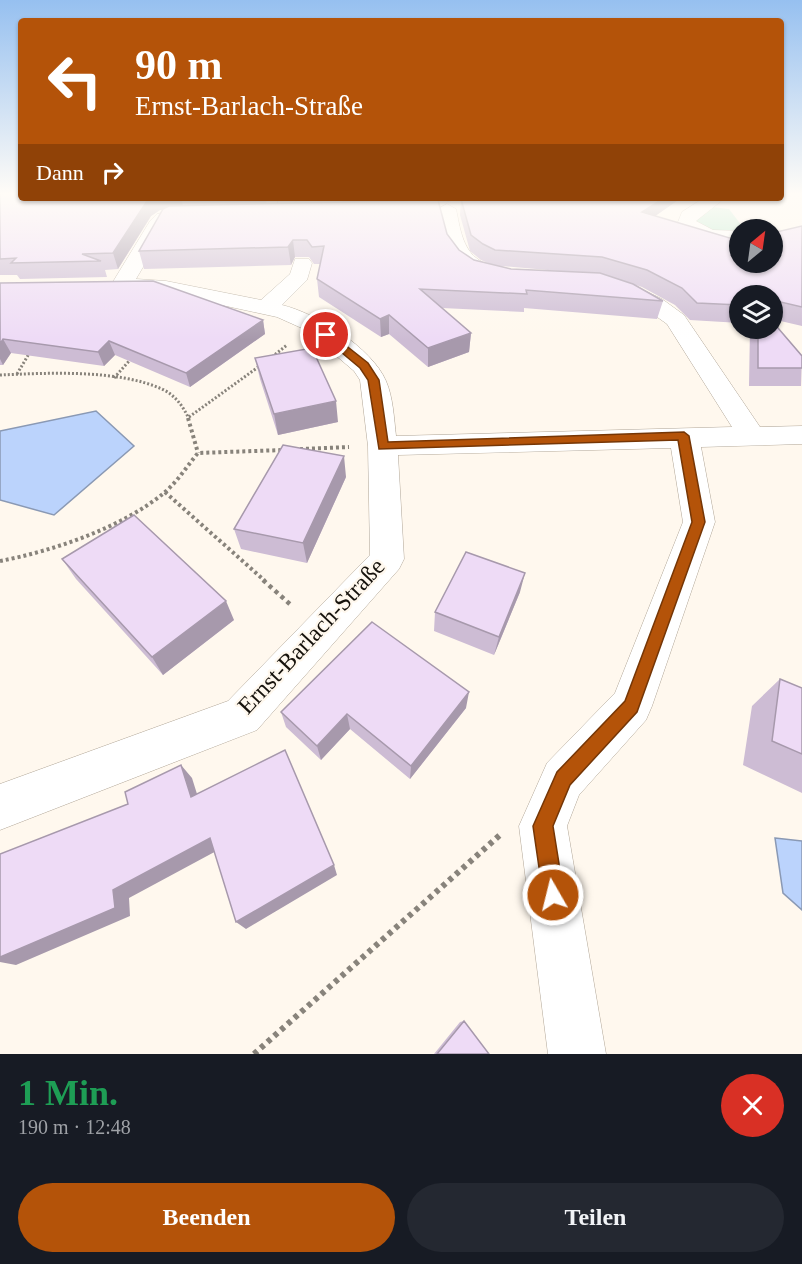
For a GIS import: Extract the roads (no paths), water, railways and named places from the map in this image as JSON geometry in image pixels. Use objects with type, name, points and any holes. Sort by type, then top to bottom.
[{"type":"street","name":"Ernst-Barlach-Straße","points":[[0,807],[242,716],[387,559],[383,446],[373,380],[364,366],[301,317],[166,287],[111,286],[143,242]]},
{"type":"street","points":[[456,242],[456,246],[468,264],[488,273],[512,278]]},
{"type":"street","points":[[266,308],[300,276],[302,263]]},
{"type":"street","points":[[603,283],[654,304],[676,320],[752,437]]},
{"type":"street","points":[[383,446],[684,436],[802,435]]},
{"type":"street","points":[[577,1054],[543,826],[563,779],[631,706],[699,522],[684,436]]},
{"type":"water","points":[[96,411],[134,446],[54,515],[0,500],[0,431]]},
{"type":"water","points":[[775,838],[802,841],[802,910],[783,893]]}]
